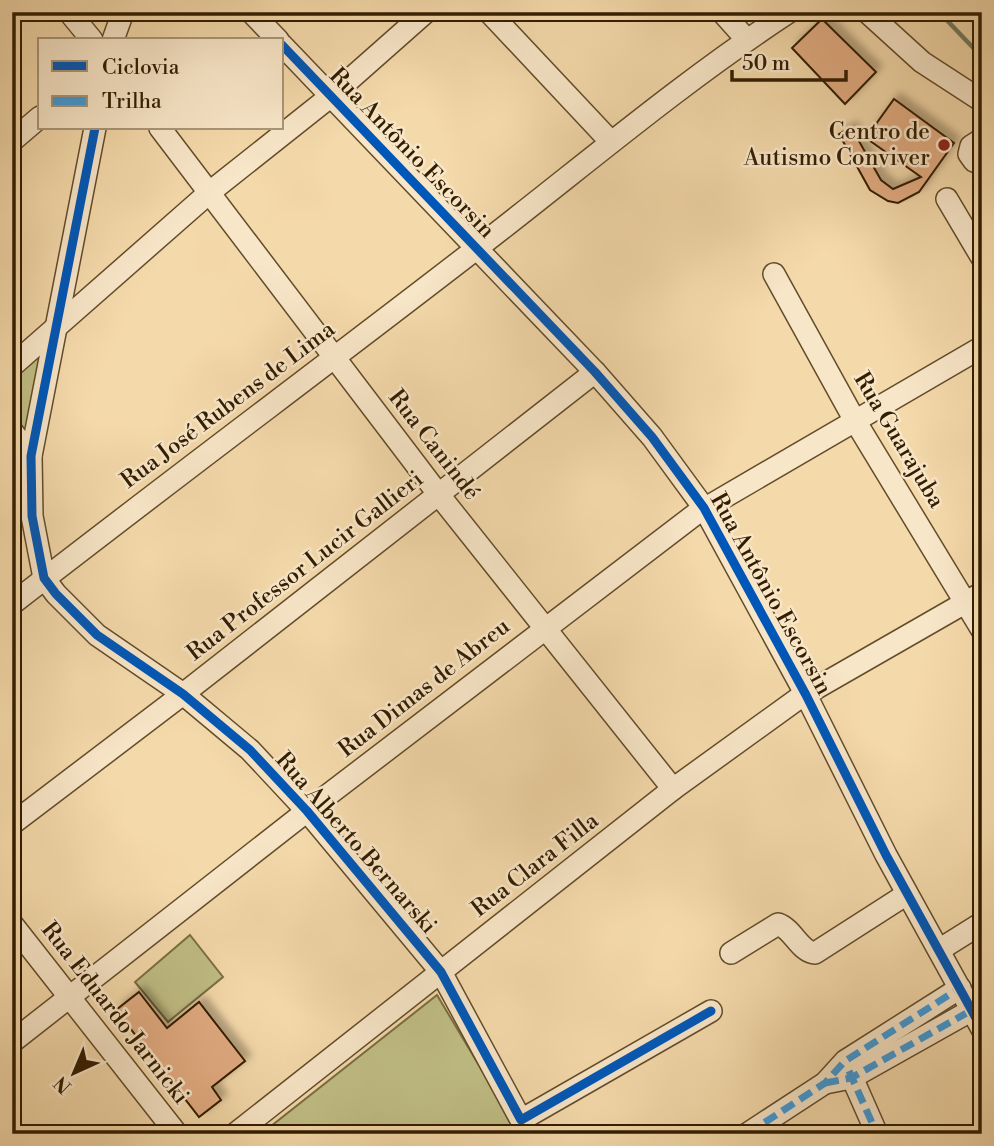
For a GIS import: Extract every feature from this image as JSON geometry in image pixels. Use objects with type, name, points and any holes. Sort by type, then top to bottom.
[{"type":"street","points":[[69,12],[90,38]]},
{"type":"street","points":[[114,38],[123,12]]},
{"type":"street","points":[[251,12],[276,38]]},
{"type":"street","points":[[12,366],[210,192],[331,96],[426,12]]},
{"type":"street","points":[[489,12],[611,142]]},
{"type":"street","points":[[722,12],[747,40]]},
{"type":"street","name":"Rua José Rubens de Lima","points":[[12,604],[611,142],[747,40],[789,12]]},
{"type":"street","points":[[867,12],[922,62],[982,101]]},
{"type":"street","name":"Rua Antônio Escorsin","points":[[284,47],[595,372],[652,437],[704,508],[806,695],[907,894],[982,1029]]},
{"type":"street","points":[[12,141],[38,119]]},
{"type":"street","name":"Rua Alberto Bernarski","points":[[94,130],[58,327],[31,456],[32,516],[44,578],[56,594],[97,635],[183,694],[250,750],[307,811],[442,972],[521,1120],[711,1011]]},
{"type":"street","name":"Rua Canindé","points":[[162,130],[439,495],[673,789]]},
{"type":"street","points":[[982,139],[971,146],[969,154],[974,161],[982,163]]},
{"type":"street","points":[[947,199],[982,258]]},
{"type":"street","name":"Rua Guarajuba","points":[[774,274],[854,419],[974,598],[982,630]]},
{"type":"street","name":"Rua Dimas de Abreu","points":[[12,1042],[307,811],[704,508],[982,347]]},
{"type":"street","name":"Rua Professor Lucir Gallieri","points":[[12,824],[595,372]]},
{"type":"street","points":[[12,431],[31,456]]},
{"type":"street","name":"Rua Clara Filla","points":[[235,1134],[673,789],[806,695],[974,598]]},
{"type":"street","points":[[731,953],[778,924],[784,926],[808,952],[816,953],[907,894]]},
{"type":"street","points":[[939,950],[982,923]]},
{"type":"street","name":"Rua Eduardo Jarnicki","points":[[12,924],[177,1134]]},
{"type":"street","points":[[747,1134],[910,1032],[960,988]]},
{"type":"street","points":[[910,1032],[972,1010]]},
{"type":"street","points":[[848,1070],[877,1134]]},
{"type":"shaded area","points":[[45,351],[25,437],[12,421],[12,377]]},
{"type":"shaded area","points":[[190,935],[223,977],[168,1022],[135,982]]},
{"type":"shaded area","points":[[437,995],[520,1134],[261,1134]]},
{"type":"building","points":[[822,19],[876,72],[845,104],[792,48]]},
{"type":"building","points":[[894,99],[954,143],[919,192],[898,203],[888,201],[870,190],[839,134],[851,127],[881,180],[893,189],[921,177],[866,138]]},
{"type":"building","points":[[139,992],[167,1028],[199,1002],[245,1061],[212,1087],[221,1100],[199,1117],[116,1010]]},
{"type":"waterway","points":[[939,12],[982,57]]},
{"type":"marked path","points":[[747,1134],[825,1083],[845,1061],[960,988]]},
{"type":"marked path","points":[[825,1083],[851,1078],[972,1010]]},
{"type":"marked path","points":[[849,1071],[877,1134]]},
{"type":"cycle path","points":[[284,47],[595,372],[652,437],[704,508],[806,695],[886,855],[982,1029]]},
{"type":"cycle path","points":[[95,130],[31,456],[32,516],[44,578],[56,594],[97,635],[183,694],[250,750],[307,811],[441,972],[521,1120],[711,1011]]},
{"type":"place","name":"Centro de Autismo Conviver","points":[[944,145]]}]
